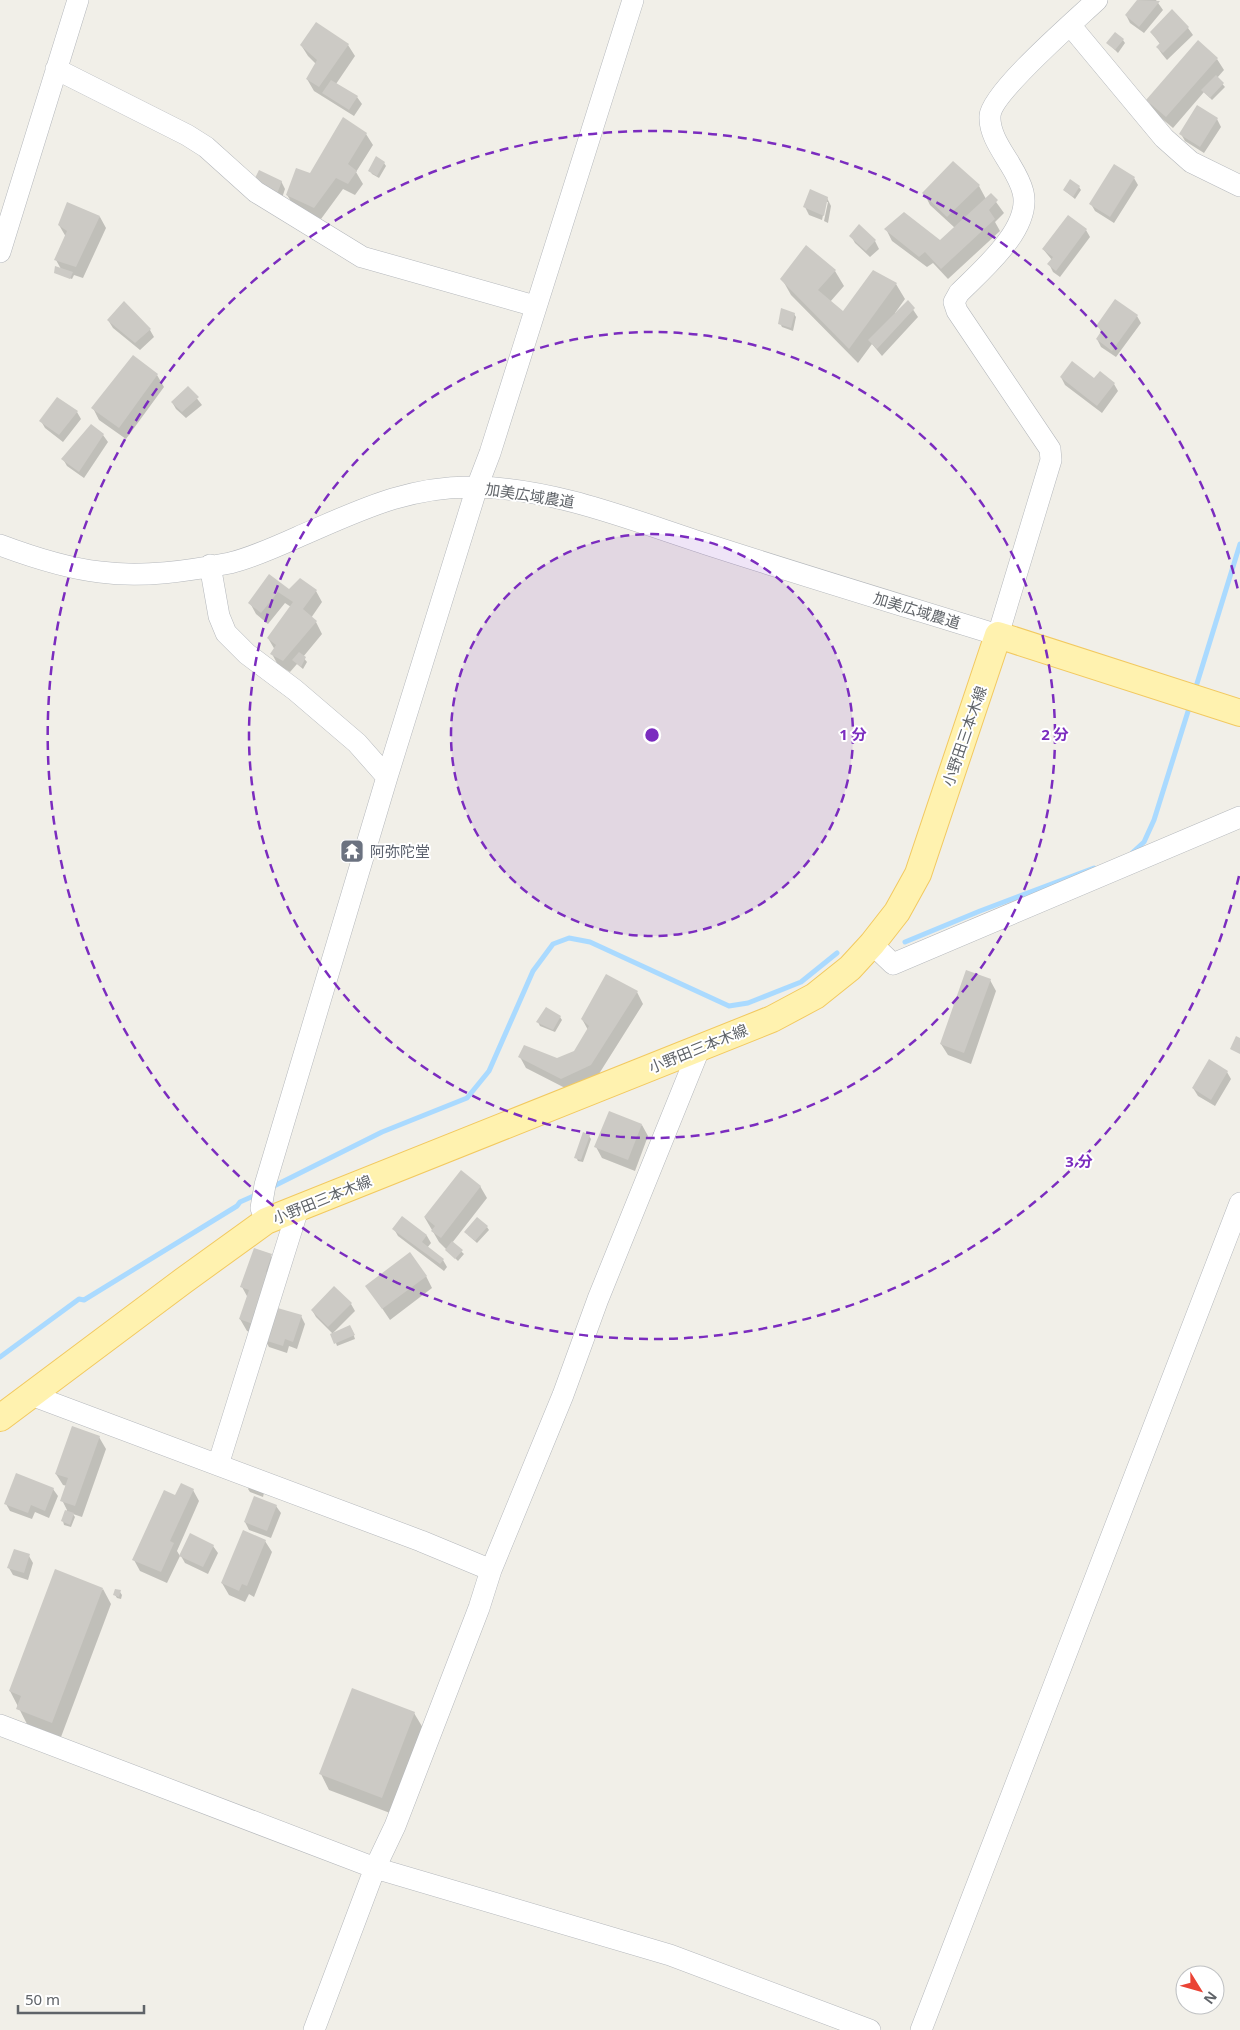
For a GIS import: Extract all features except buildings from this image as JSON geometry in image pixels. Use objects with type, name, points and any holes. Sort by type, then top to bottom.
[{"type":"main road","points":[[998,635],[1240,712]]},
{"type":"main road","name":"小野田三本木線","points":[[0,1418],[266,1221],[772,1019],[815,996],[850,968],[872,944],[897,912],[918,874],[998,635]]},
{"type":"street","points":[[0,252],[78,0]]},
{"type":"street","points":[[266,1221],[261,1208],[265,1185],[387,777],[477,487],[490,453],[633,0]]},
{"type":"street","points":[[998,635],[1051,460],[1050,449],[957,311],[954,302],[959,293],[1011,238],[1023,214],[1023,192],[1019,180],[995,138],[990,116],[993,105],[1011,82],[1097,0]]},
{"type":"street","points":[[1070,26],[1164,138],[1191,162],[1240,186]]},
{"type":"street","points":[[56,69],[187,135],[206,148],[256,192],[362,257],[535,306]]},
{"type":"street","name":"加美広域農道","points":[[0,544],[36,559],[101,573],[162,574],[232,562],[296,538],[364,508],[414,492],[454,487],[508,489],[582,504],[998,635]]},
{"type":"street","points":[[210,566],[219,616],[226,633],[247,654],[295,690],[357,743],[387,777]]},
{"type":"street","points":[[872,944],[893,964],[1240,817]]},
{"type":"street","points":[[314,2030],[375,1868],[402,1808],[479,1608],[491,1570],[560,1404],[598,1299],[700,1047]]},
{"type":"street","points":[[922,2030],[1240,1203]]},
{"type":"street","points":[[218,1465],[298,1209]]},
{"type":"street","points":[[31,1395],[421,1541],[491,1570]]},
{"type":"street","points":[[0,1725],[375,1868],[670,1956],[870,2030]]},
{"type":"waterway","points":[[1195,690],[1240,544]]},
{"type":"waterway","points":[[1132,853],[1144,842],[1154,820],[1190,705]]},
{"type":"waterway","points":[[905,942],[980,911],[1094,868]]},
{"type":"waterway","points":[[270,1188],[382,1132],[467,1098],[489,1071],[533,971],[553,944],[569,938],[590,942],[729,1006],[748,1003],[801,982],[837,953]]},
{"type":"waterway","points":[[0,1357],[79,1299],[84,1300],[237,1206],[240,1202],[258,1194]]},
{"type":"place","name":"阿弥陀堂","points":[[352,851]]}]
